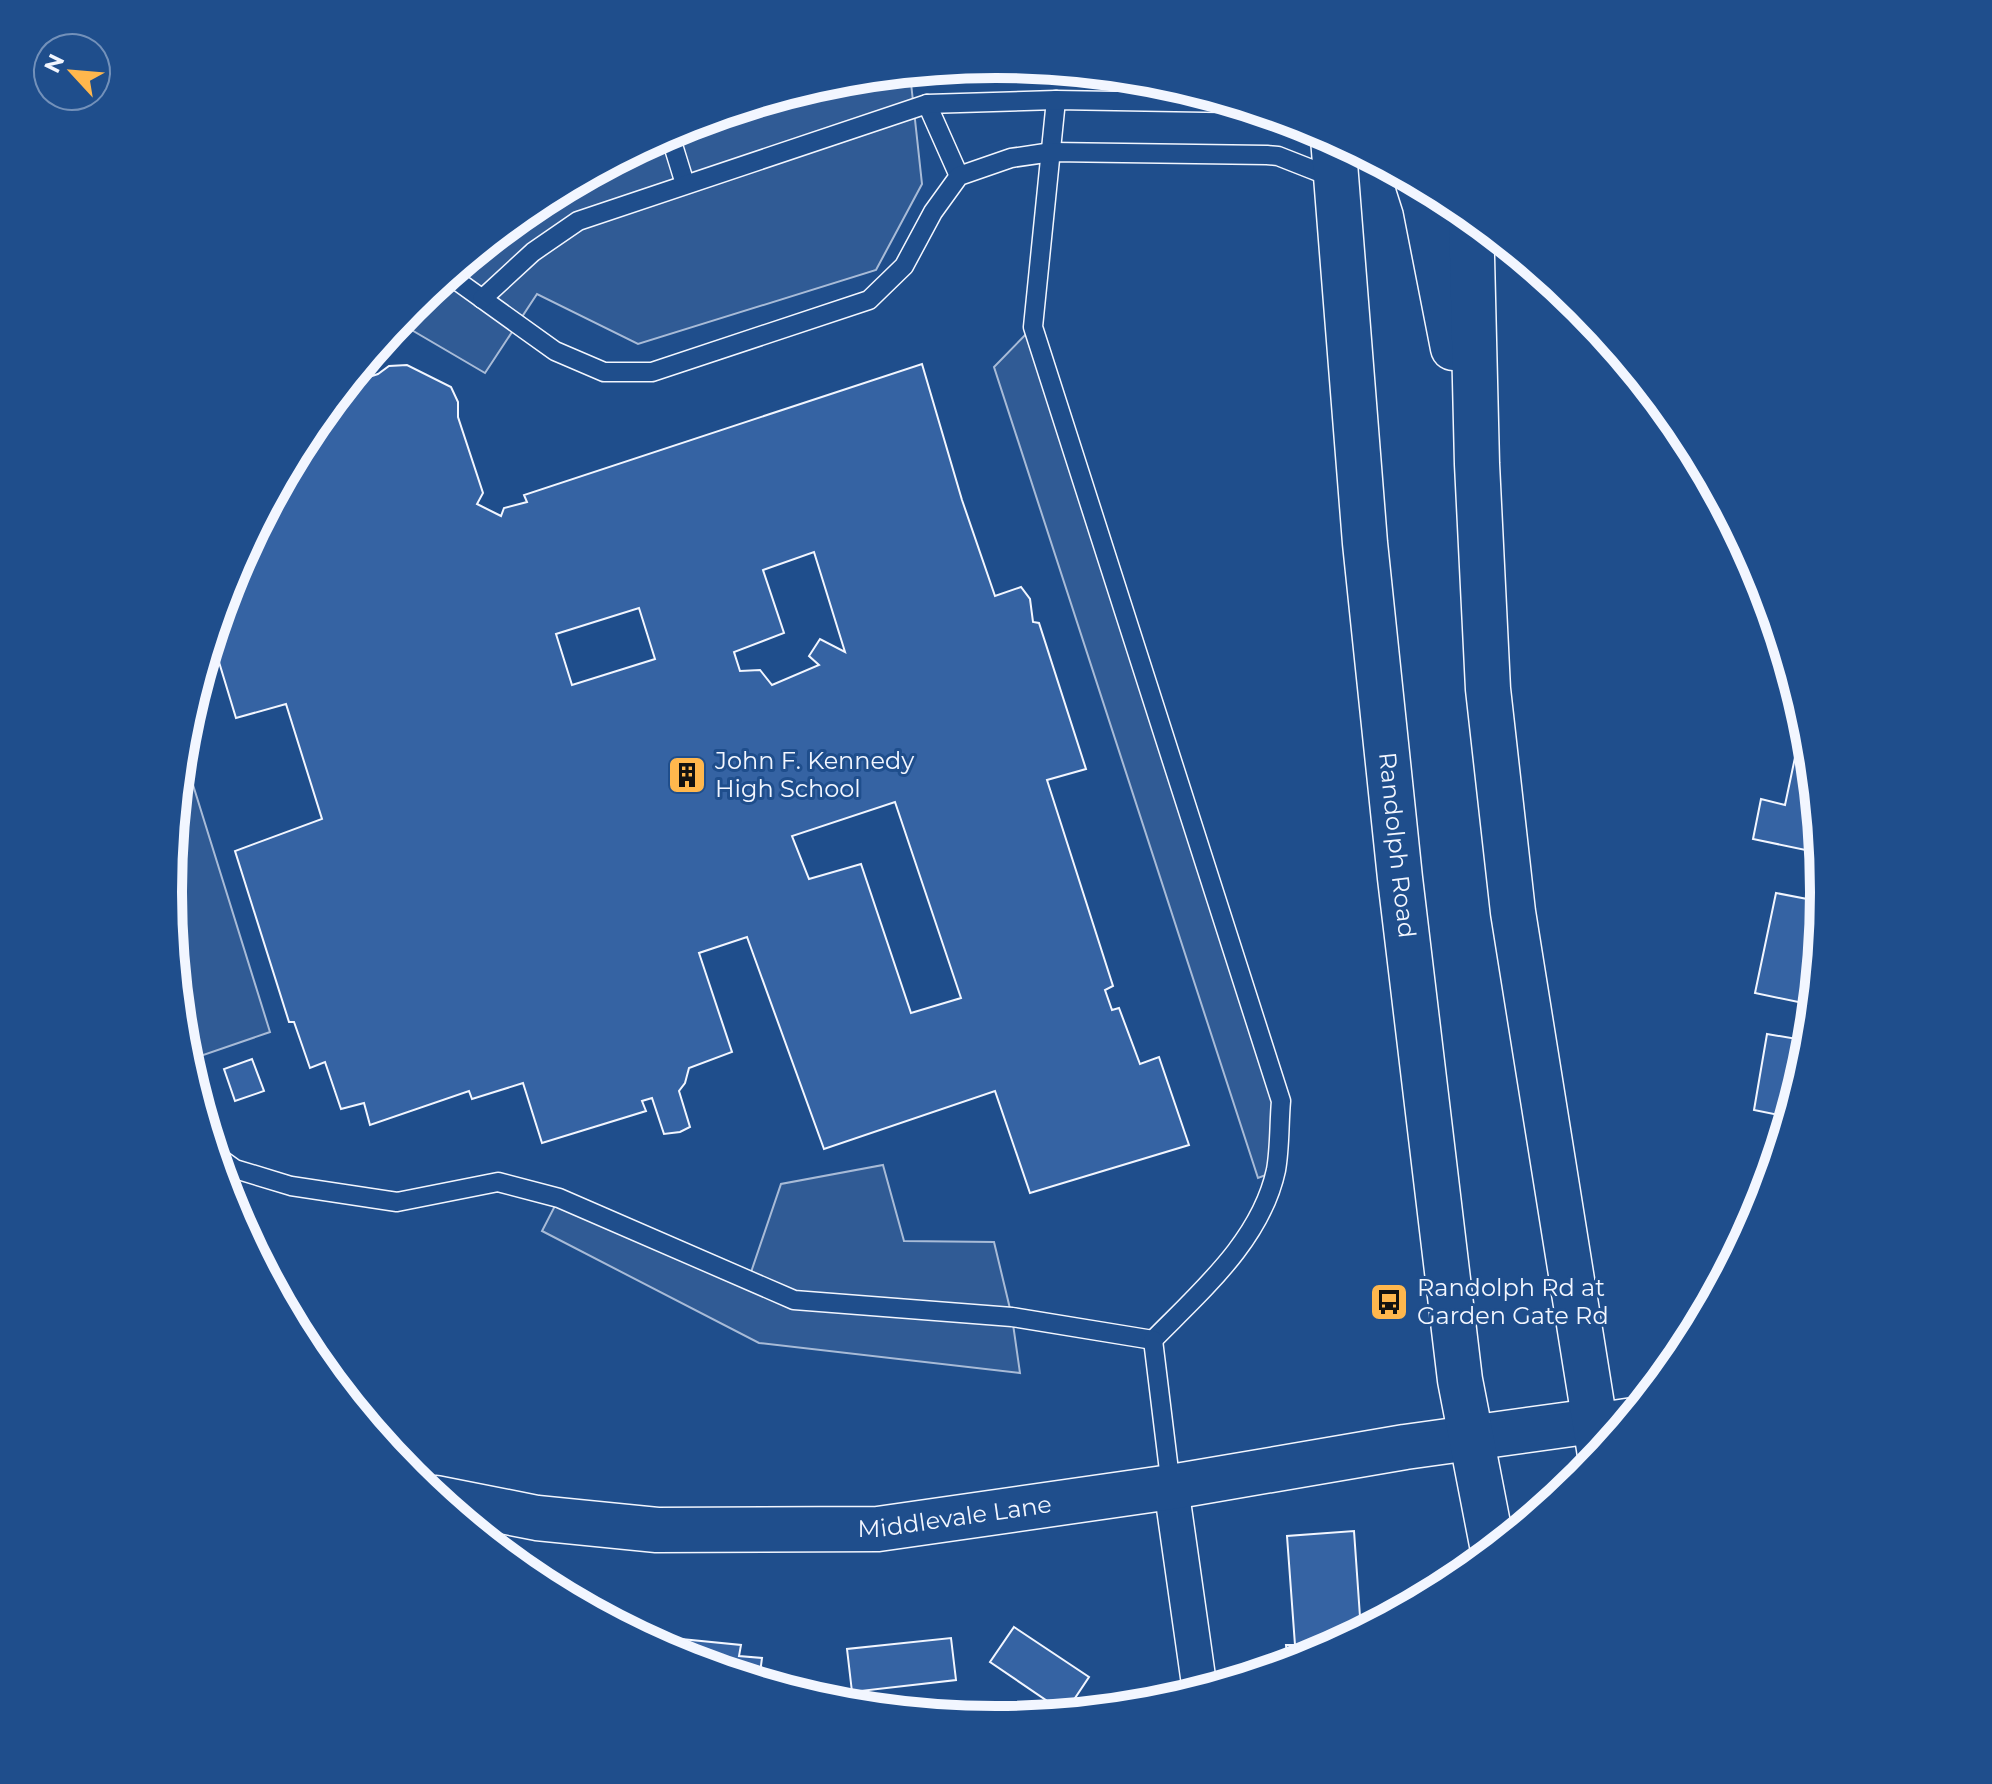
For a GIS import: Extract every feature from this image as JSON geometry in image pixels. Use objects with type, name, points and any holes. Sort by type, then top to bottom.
[{"type":"main road","name":"Randolph Road","points":[[1334,158],[1365,543],[1400,878],[1460,1380],[1491,1539]]},
{"type":"main road","points":[[1423,200],[1477,464]]},
{"type":"main road","points":[[1471,231],[1477,464],[1488,689],[1513,912],[1609,1428]]},
{"type":"main road","name":"Middlevale Lane","points":[[457,1502],[537,1518],[657,1530],[878,1529],[1171,1487],[1470,1438],[1607,1430]]},
{"type":"street","points":[[1171,1487],[1198,1680]]},
{"type":"lane","points":[[482,299],[533,252],[578,221],[927,104],[1056,100],[1191,102]]},
{"type":"lane","points":[[1056,100],[1033,327],[1281,1101],[1276,1171],[1256,1223],[1222,1269],[1153,1340]]},
{"type":"lane","points":[[927,104],[959,176]]},
{"type":"lane","points":[[673,145],[685,184]]},
{"type":"lane","points":[[458,281],[555,351],[604,372],[652,372],[869,300],[904,266],[933,212],[959,176],[1011,158],[1052,152],[1334,158]]},
{"type":"lane","points":[[229,1165],[291,1186],[397,1202],[498,1182],[559,1198],[794,1300],[1012,1317],[1153,1340]]},
{"type":"lane","points":[[1153,1340],[1171,1487]]},
{"type":"shaded area","points":[[911,83],[922,184],[876,270],[638,344],[537,294],[485,373],[409,328],[459,280],[544,215],[636,162],[734,121],[837,94]]},
{"type":"shaded area","points":[[1033,327],[1281,1101],[1276,1171],[1258,1178],[994,367]]},
{"type":"shaded area","points":[[191,777],[270,1032],[199,1056],[189,998],[182,892]]},
{"type":"shaded area","points":[[883,1165],[904,1241],[994,1242],[1012,1317],[1020,1373],[759,1343],[542,1231],[559,1198],[748,1281],[781,1184]]},
{"type":"building","name":"John F. Kennedy High School","points":[[922,364],[962,500],[995,596],[1021,587],[1030,599],[1033,622],[1039,623],[1086,769],[1047,780],[1113,986],[1105,990],[1112,1010],[1119,1008],[1140,1064],[1159,1057],[1189,1145],[1030,1193],[995,1091],[824,1149],[747,937],[699,953],[732,1052],[689,1068],[679,1091],[690,1127],[680,1132],[664,1134],[652,1098],[642,1101],[646,1111],[542,1143],[523,1083],[472,1099],[469,1091],[370,1125],[364,1103],[341,1109],[325,1062],[310,1068],[294,1022],[289,1022],[235,851],[322,819],[286,704],[236,718],[217,656],[225,630],[244,580],[291,485],[350,396],[365,378],[389,366],[407,365],[451,387],[483,493],[477,504],[501,516],[504,508],[527,502],[524,495]],"holes":[[[814,552],[845,652],[820,639],[809,656],[819,665],[772,685],[760,670],[740,671],[734,652],[784,633],[763,570]],[[639,608],[655,659],[572,685],[556,634]],[[895,802],[961,998],[911,1013],[861,864],[809,879],[792,836]]]},
{"type":"building","points":[[1797,749],[1808,851],[1753,839],[1761,799],[1785,805]]},
{"type":"building","points":[[1776,893],[1810,899],[1802,1003],[1755,993]]},
{"type":"building","points":[[1767,1034],[1796,1039],[1778,1115],[1754,1110]]},
{"type":"building","points":[[252,1059],[264,1091],[235,1101],[224,1069]]},
{"type":"building","points":[[1354,1531],[1360,1620],[1287,1652],[1286,1645],[1295,1645],[1287,1536]]},
{"type":"building","points":[[1014,1627],[1089,1677],[1072,1702],[1051,1704],[990,1662]]},
{"type":"building","points":[[671,1638],[741,1645],[739,1656],[762,1658],[760,1671],[734,1663]]},
{"type":"building","points":[[951,1638],[956,1680],[852,1692],[847,1649]]},
{"type":"place","name":"John F. Kennedy High School","points":[[687,775]]},
{"type":"place","name":"Randolph Rd at Garden Gate Rd","points":[[1389,1302]]}]
